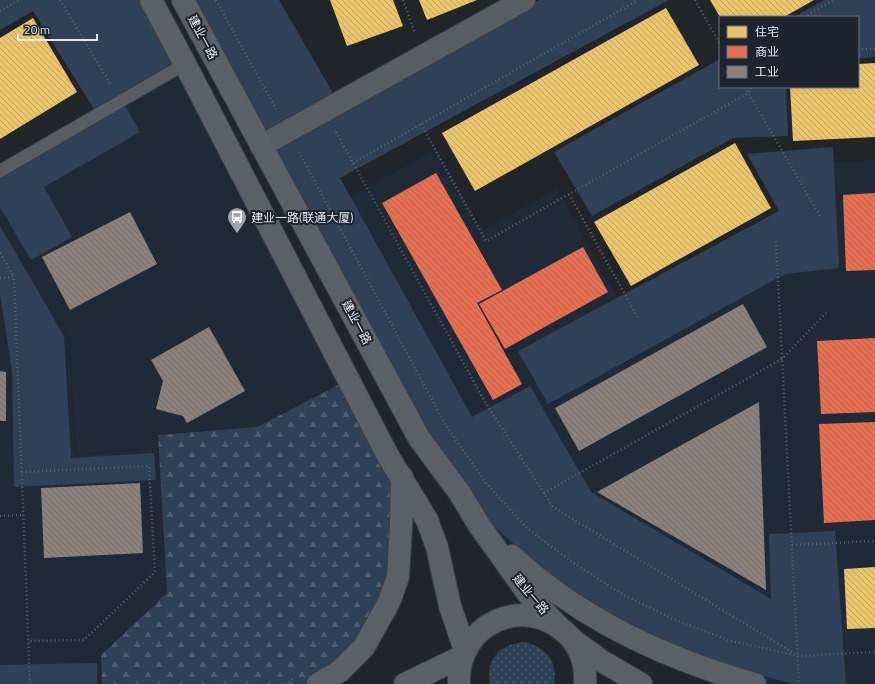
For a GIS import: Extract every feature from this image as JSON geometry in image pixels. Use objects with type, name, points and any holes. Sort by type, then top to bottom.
[{"type":"main road","points":[[151,0],[388,456],[427,520],[437,547],[450,606],[464,653]]},
{"type":"main road","name":"建业一路","points":[[183,0],[419,438],[459,492],[479,525],[532,599],[566,633]]},
{"type":"main road","points":[[318,684],[340,671],[364,647],[389,602],[398,577],[402,477]]},
{"type":"main road","points":[[479,525],[532,575],[577,607],[620,631],[667,654],[718,673],[755,684]]},
{"type":"main road","points":[[459,684],[460,666],[464,653],[475,635],[490,624],[506,617],[524,615],[542,618],[566,633],[600,660],[641,684]]},
{"type":"main road","points":[[566,633],[582,657],[585,675],[584,684]]},
{"type":"main road","points":[[405,684],[464,653]]},
{"type":"street","points":[[261,146],[524,0]]},
{"type":"lane","points":[[0,172],[185,64]]},
{"type":"path","points":[[0,11],[19,0]]},
{"type":"path","points":[[60,0],[120,102]]},
{"type":"path","points":[[216,0],[445,424],[486,484],[527,528],[572,562],[622,594],[673,619],[731,642],[798,656],[875,652]]},
{"type":"path","points":[[403,0],[424,56]]},
{"type":"path","points":[[353,163],[638,0]]},
{"type":"path","points":[[695,0],[719,42]]},
{"type":"path","points":[[806,16],[833,0]]},
{"type":"path","points":[[859,49],[875,49]]},
{"type":"path","points":[[746,88],[820,216]]},
{"type":"path","points":[[421,124],[486,241],[748,93],[751,88]]},
{"type":"path","points":[[324,111],[485,402],[553,507],[798,656]]},
{"type":"path","points":[[569,194],[638,318]]},
{"type":"path","points":[[776,241],[799,684]]},
{"type":"path","points":[[0,254],[14,277],[30,684]]},
{"type":"path","points":[[0,278],[14,277]]},
{"type":"path","points":[[544,493],[782,359],[826,313]]},
{"type":"path","points":[[22,472],[149,466],[155,572],[84,640],[28,641]]},
{"type":"path","points":[[0,516],[23,515]]},
{"type":"path","points":[[792,545],[875,541]]},
{"type":"path","points":[[285,684],[297,676]]},
{"type":"shaded area","points":[[185,64],[348,380],[257,427],[157,434],[157,448],[76,454],[69,335],[37,281],[68,335],[75,455],[158,449],[167,593],[100,655],[101,684],[0,684],[0,172]]},
{"type":"shaded area","points":[[436,150],[482,231],[557,189],[630,320],[438,429],[792,231],[787,165],[875,160],[875,684],[757,684],[577,606],[480,525],[303,223]]},
{"type":"green space","points":[[0,0],[142,0],[175,62],[94,109],[33,11],[0,30]]},
{"type":"green space","points":[[193,0],[279,0],[337,100],[268,136]]},
{"type":"green space","points":[[539,0],[669,0],[340,178],[472,417],[530,386],[591,492],[771,599],[769,534],[835,531],[846,684],[797,684],[716,663],[674,648],[580,599],[538,567],[488,520],[435,446],[276,148]]},
{"type":"green space","points":[[824,0],[875,0],[875,57],[859,58],[859,16],[796,16]]},
{"type":"green space","points":[[719,60],[719,88],[786,88],[788,136],[733,138],[592,216],[554,152]]},
{"type":"green space","points":[[125,106],[140,132],[44,187],[72,237],[31,260],[0,207],[0,177]]},
{"type":"green space","points":[[833,147],[839,268],[785,274],[548,404],[518,351],[779,211],[747,154]]},
{"type":"green space","points":[[0,226],[64,336],[71,458],[154,453],[156,480],[14,487],[12,372],[0,293]]},
{"type":"green space","points":[[348,380],[401,477],[397,577],[364,648],[317,684],[102,684],[101,655],[167,593],[158,435],[257,427]]},
{"type":"green space","points":[[525,642],[539,648],[549,657],[554,669],[554,684],[490,684],[490,667],[497,654],[502,649],[516,643]]},
{"type":"green space","points":[[97,663],[97,684],[0,684],[0,665]]},
{"type":"building: 住宅","points":[[330,0],[393,0],[403,26],[347,46]]},
{"type":"building: 住宅","points":[[419,0],[477,0],[427,20]]},
{"type":"building: 住宅","points":[[710,0],[814,0],[786,16],[719,16]]},
{"type":"building: 住宅","points":[[666,8],[699,65],[475,191],[442,133]]},
{"type":"building: 住宅","points":[[33,18],[77,92],[0,139],[0,38]]},
{"type":"building: 住宅","points":[[875,63],[875,137],[793,141],[790,88],[859,88],[859,64]]},
{"type":"building: 住宅","points":[[735,143],[771,208],[631,286],[594,222]]},
{"type":"building: 住宅","points":[[875,567],[875,628],[847,629],[844,569]]},
{"type":"building: 商业","points":[[436,173],[502,290],[477,303],[522,384],[493,400],[382,203]]},
{"type":"building: 商业","points":[[875,193],[875,270],[846,271],[843,195]]},
{"type":"building: 商业","points":[[583,247],[608,292],[505,349],[479,304]]},
{"type":"building: 商业","points":[[875,338],[875,412],[821,414],[817,341]]},
{"type":"building: 商业","points":[[875,422],[875,520],[824,523],[819,424]]},
{"type":"building: 工业","points":[[130,212],[157,264],[70,310],[42,257]]},
{"type":"building: 工业","points":[[743,304],[767,347],[579,451],[555,408]]},
{"type":"building: 工业","points":[[209,327],[245,391],[187,423],[183,416],[156,409],[163,381],[151,360]]},
{"type":"building: 工业","points":[[0,371],[6,372],[6,421],[0,421]]},
{"type":"building: 工业","points":[[759,402],[766,590],[597,492]]},
{"type":"building: 工业","points":[[140,483],[143,553],[44,558],[41,488]]},
{"type":"place","name":"建业一路(联通大厦)","points":[[237,234]]}]
